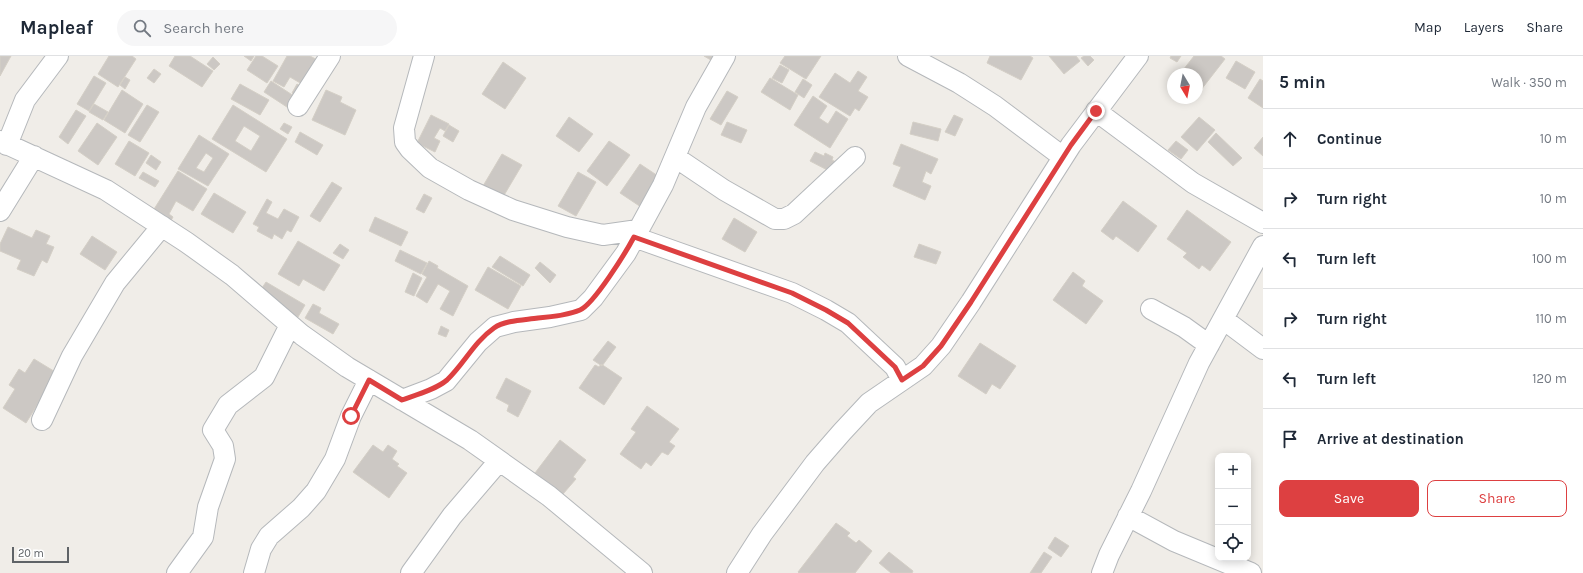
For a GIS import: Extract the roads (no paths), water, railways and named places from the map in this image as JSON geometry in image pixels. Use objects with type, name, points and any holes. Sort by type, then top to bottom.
[{"type":"street","points":[[58,56],[25,100],[4,143],[106,190],[162,226],[232,275],[290,325],[347,367],[470,440],[549,496],[642,573]]},
{"type":"street","points":[[298,106],[330,56]]},
{"type":"street","points":[[424,56],[404,128],[405,142],[410,149],[430,168],[469,190],[500,204],[566,227],[603,234],[636,233],[792,293],[826,310],[853,328],[895,367],[902,380]]},
{"type":"street","points":[[402,400],[431,389],[446,381],[478,342],[495,328],[514,322],[550,317],[581,310],[593,298],[626,253],[663,185],[696,107],[725,56]]},
{"type":"street","points":[[908,56],[959,83],[995,106],[1063,157]]},
{"type":"street","points":[[737,573],[762,534],[815,463],[869,403],[923,366],[941,346],[971,302],[1063,157],[1138,56]]},
{"type":"street","points":[[1096,111],[1193,183],[1263,223]]},
{"type":"street","points":[[0,211],[34,156]]},
{"type":"street","points":[[675,157],[724,190],[775,219],[789,218],[855,157]]},
{"type":"street","points":[[42,420],[72,356],[115,283],[162,226]]},
{"type":"street","points":[[1102,573],[1109,555],[1209,346],[1263,246]]},
{"type":"street","points":[[1151,309],[1184,327],[1209,346]]},
{"type":"street","points":[[1223,319],[1263,349]]},
{"type":"street","points":[[177,573],[203,537],[208,507],[225,459],[223,446],[213,430],[228,405],[264,377],[290,325]]},
{"type":"street","points":[[254,573],[261,549],[269,536],[301,508],[320,485],[335,459],[351,416],[369,380]]},
{"type":"street","points":[[411,573],[452,516],[499,461]]},
{"type":"street","points":[[1128,516],[1174,541],[1251,573]]}]
